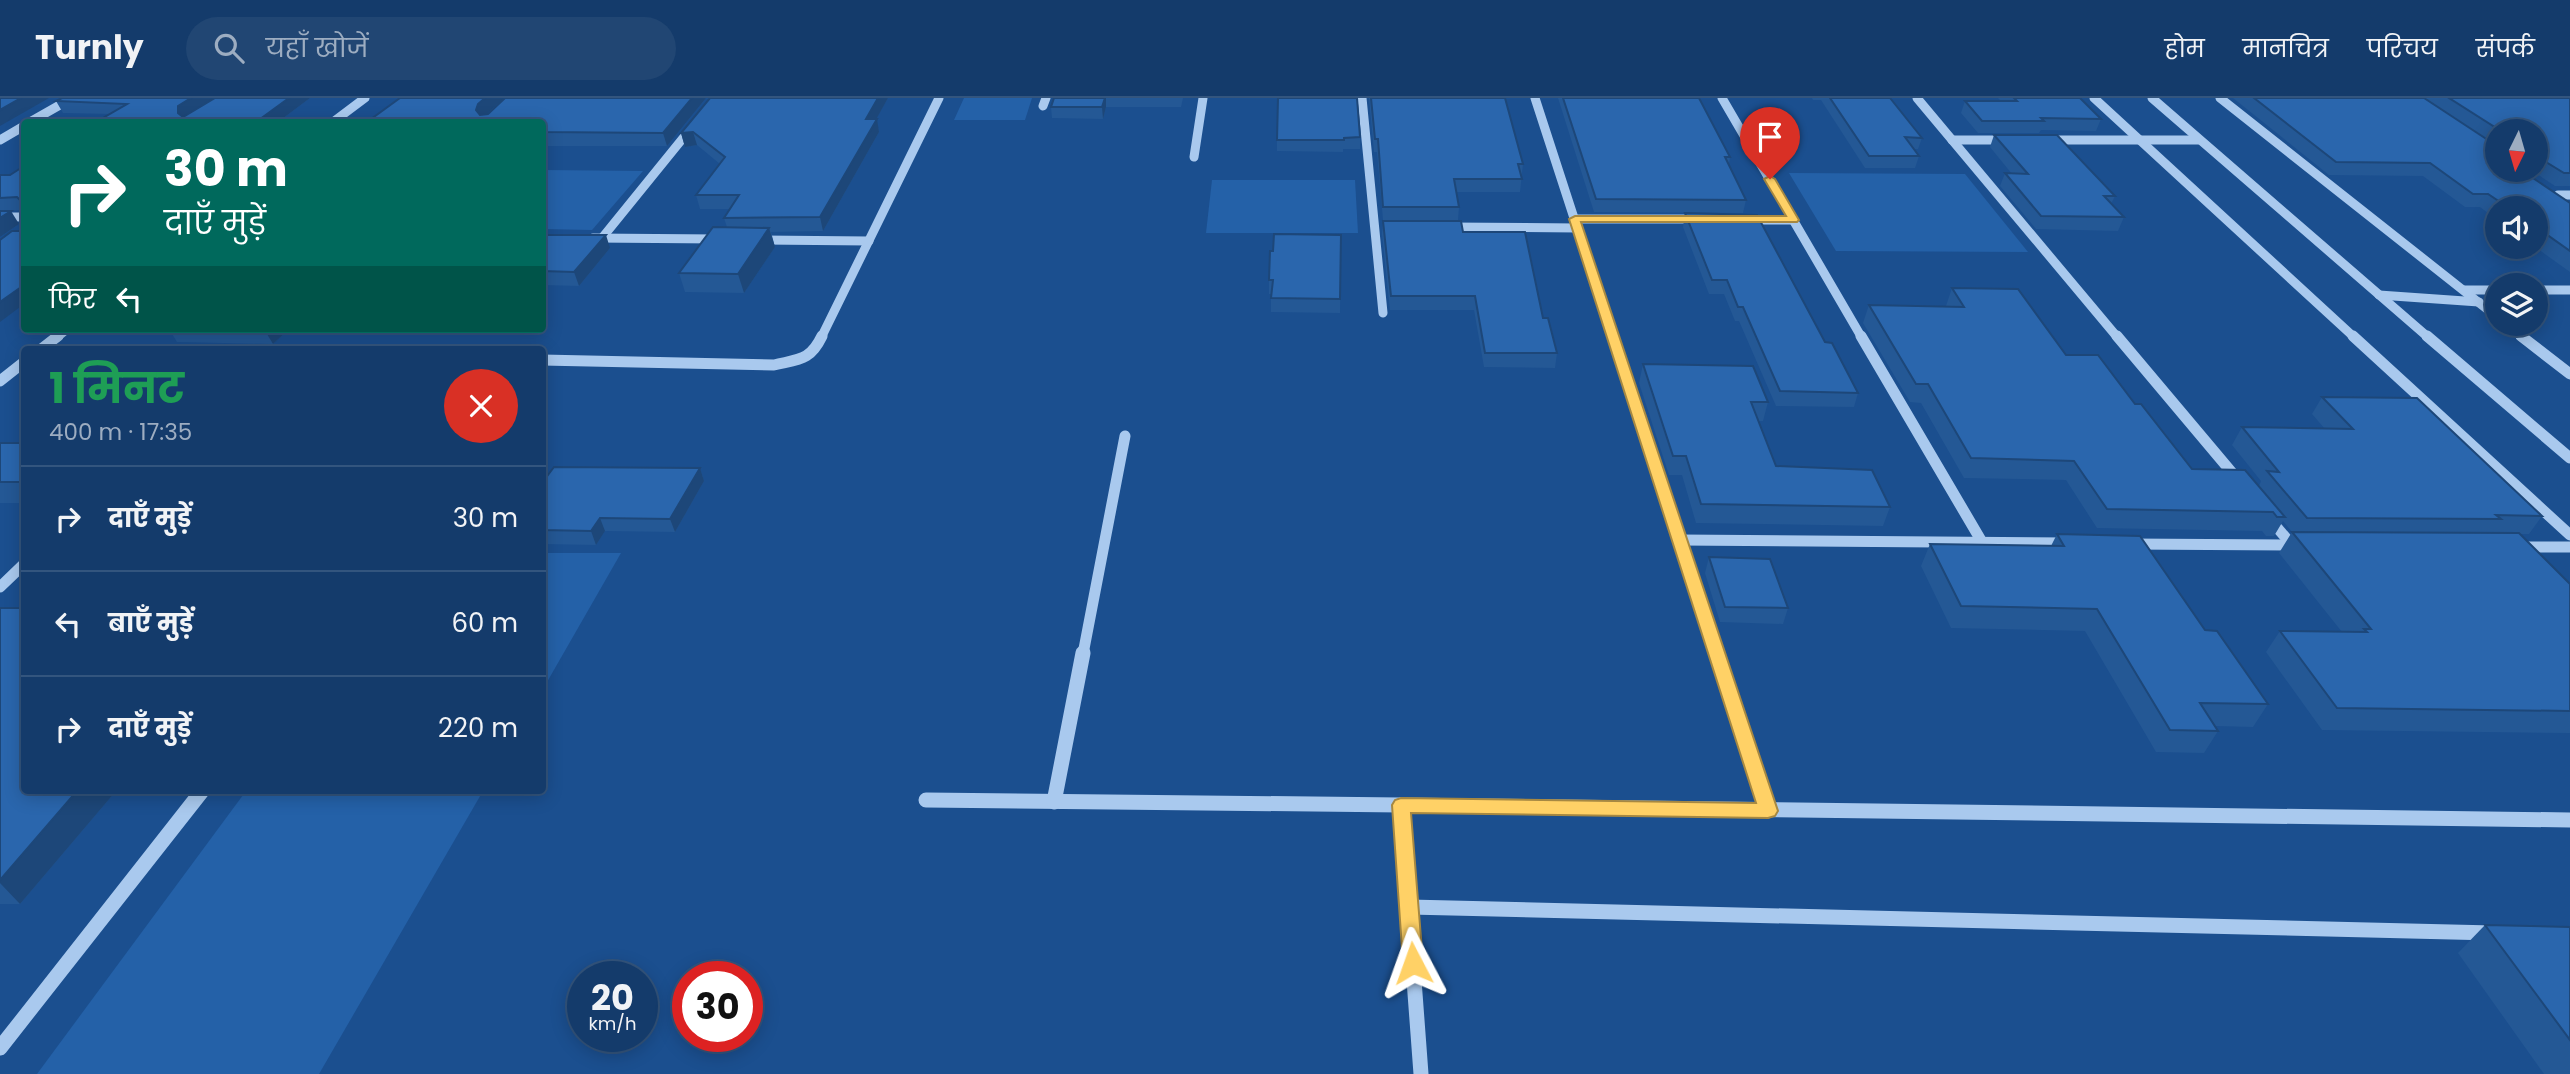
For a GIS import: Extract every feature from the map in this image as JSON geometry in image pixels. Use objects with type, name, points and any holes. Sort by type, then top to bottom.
[{"type":"street","points":[[35,119],[72,98]]},
{"type":"street","points":[[337,119],[365,98]]},
{"type":"street","points":[[546,360],[774,365],[799,361],[815,350],[939,98]]},
{"type":"street","points":[[1194,157],[1203,98]]},
{"type":"street","points":[[1362,98],[1383,313]]},
{"type":"street","points":[[1535,98],[1768,811]]},
{"type":"street","points":[[1722,98],[1982,542]]},
{"type":"street","points":[[1917,98],[2247,492]]},
{"type":"street","points":[[2094,98],[2570,535]]},
{"type":"street","points":[[2152,98],[2570,457]]},
{"type":"street","points":[[2220,98],[2485,307]]},
{"type":"street","points":[[602,238],[698,120]]},
{"type":"street","points":[[0,140],[21,128]]},
{"type":"street","points":[[1952,140],[2021,140]]},
{"type":"street","points":[[2035,140],[2198,140]]},
{"type":"street","points":[[2548,189],[2570,204]]},
{"type":"street","points":[[2558,195],[2570,195]]},
{"type":"street","points":[[0,217],[21,217]]},
{"type":"street","points":[[1443,227],[1715,219]]},
{"type":"street","points":[[1728,219],[1793,220]]},
{"type":"street","points":[[1374,227],[1388,227]]},
{"type":"street","points":[[578,238],[736,239]]},
{"type":"street","points":[[749,240],[869,241]]},
{"type":"street","points":[[2464,290],[2485,290]]},
{"type":"street","points":[[2548,290],[2570,290]]},
{"type":"street","points":[[2379,295],[2479,302]]},
{"type":"street","points":[[45,346],[62,333]]},
{"type":"street","points":[[2521,336],[2570,374]]},
{"type":"street","points":[[0,381],[21,364]]},
{"type":"street","points":[[1054,802],[1125,436]]},
{"type":"street","points":[[2265,513],[2292,545]]},
{"type":"street","points":[[1680,540],[2076,543]]},
{"type":"street","points":[[2117,544],[2319,545]]},
{"type":"street","points":[[2508,547],[2570,547]]},
{"type":"street","points":[[0,587],[21,567]]},
{"type":"street","points":[[0,1048],[200,794]]},
{"type":"street","points":[[926,800],[2570,820]]},
{"type":"street","points":[[1401,805],[1421,1074]]},
{"type":"street","points":[[1409,907],[2515,933]]},
{"type":"shaded area","points":[[964,98],[1032,98],[1025,120],[954,120]]},
{"type":"shaded area","points":[[546,170],[643,171],[592,230],[546,229]]},
{"type":"shaded area","points":[[1789,173],[1965,174],[2028,252],[1836,251]]},
{"type":"shaded area","points":[[1212,180],[1355,180],[1358,233],[1206,233]]},
{"type":"shaded area","points":[[546,553],[621,553],[546,684]]},
{"type":"shaded area","points":[[244,794],[481,794],[319,1074],[37,1074]]},
{"type":"building","points":[[0,98],[21,98],[0,110]]},
{"type":"building","points":[[62,98],[191,98],[178,106],[178,113],[183,117],[215,98],[289,98],[260,119],[101,119],[127,104],[56,101]]},
{"type":"building","points":[[400,98],[485,98],[476,110],[480,115],[488,114],[505,98],[692,98],[663,133],[546,132],[546,119],[371,119]]},
{"type":"building","points":[[710,98],[878,98],[866,119],[877,119],[820,217],[724,218],[739,195],[696,195],[725,157],[693,132],[681,133]]},
{"type":"building","points":[[1054,98],[1105,98],[1102,107],[1051,107]]},
{"type":"building","points":[[1278,98],[1357,98],[1360,137],[1344,140],[1277,140]]},
{"type":"building","points":[[1371,98],[1505,98],[1523,164],[1518,164],[1522,179],[1454,179],[1459,207],[1383,207],[1378,139],[1375,139]]},
{"type":"building","points":[[1563,98],[1699,98],[1730,157],[1725,157],[1746,200],[1596,199]]},
{"type":"building","points":[[1830,98],[1890,98],[1922,138],[1905,137],[1919,156],[1869,156]]},
{"type":"building","points":[[2014,98],[2080,98],[2101,119],[1982,121],[1965,101],[2017,101]]},
{"type":"building","points":[[2254,98],[2424,98],[2485,138],[2485,182],[2539,182],[2570,203],[2570,251],[2548,235],[2548,196],[2473,194],[2430,163],[2336,162]]},
{"type":"building","points":[[2449,98],[2570,98],[2570,173],[2564,173],[2548,163],[2548,119],[2485,121]]},
{"type":"building","points":[[1994,135],[2057,135],[2115,196],[2104,196],[2124,217],[2041,216],[2005,173],[2028,174]]},
{"type":"building","points":[[21,168],[21,201],[17,197],[0,198],[0,175],[10,175]]},
{"type":"building","points":[[0,211],[11,211],[0,218]]},
{"type":"building","points":[[1685,213],[1757,215],[1825,342],[1832,343],[1858,393],[1780,391],[1743,307],[1738,307],[1727,280],[1712,280]]},
{"type":"building","points":[[1383,221],[1461,221],[1463,232],[1525,232],[1543,318],[1548,318],[1557,353],[1485,353],[1475,296],[1391,296]]},
{"type":"building","points":[[713,227],[769,228],[738,274],[679,273]]},
{"type":"building","points":[[12,231],[21,231],[21,287],[0,302],[0,240]]},
{"type":"building","points":[[1274,234],[1341,235],[1340,299],[1271,298],[1273,280],[1269,280],[1270,251],[1273,251]]},
{"type":"building","points":[[546,235],[606,235],[574,272],[546,271]]},
{"type":"building","points":[[1952,288],[2018,289],[2066,355],[2098,355],[2135,404],[2141,404],[2192,469],[2245,470],[2285,517],[2277,517],[2273,512],[2107,509],[2074,461],[1971,458],[1928,384],[1916,384],[1869,305],[1964,307]]},
{"type":"building","points":[[1643,364],[1753,366],[1768,402],[1751,402],[1776,466],[1872,470],[1890,507],[1701,504],[1686,456],[1673,456]]},
{"type":"building","points":[[2322,397],[2417,398],[2542,516],[2496,515],[2501,519],[2307,518],[2267,471],[2279,472],[2242,427],[2353,429]]},
{"type":"building","points":[[0,443],[21,443],[21,482],[0,482]]},
{"type":"building","points":[[554,467],[700,468],[670,519],[600,518],[591,531],[546,530],[546,478]]},
{"type":"building","points":[[2292,532],[2519,533],[2570,584],[2570,711],[2337,708],[2280,631],[2367,632],[2364,629],[2371,629]]},
{"type":"building","points":[[2057,534],[2140,536],[2205,630],[2217,631],[2268,704],[2200,703],[2218,731],[2170,730],[2097,609],[1961,606],[1930,544],[2064,546]]},
{"type":"building","points":[[1709,557],[1770,559],[1788,608],[1725,607]]},
{"type":"building","points":[[0,608],[21,608],[21,794],[74,794],[0,880]]},
{"type":"building","points":[[2485,925],[2570,927],[2570,1040]]},
{"type":"route","points":[[1413,963],[1401,805],[1768,811],[1575,219],[1793,220],[1770,179]]}]
